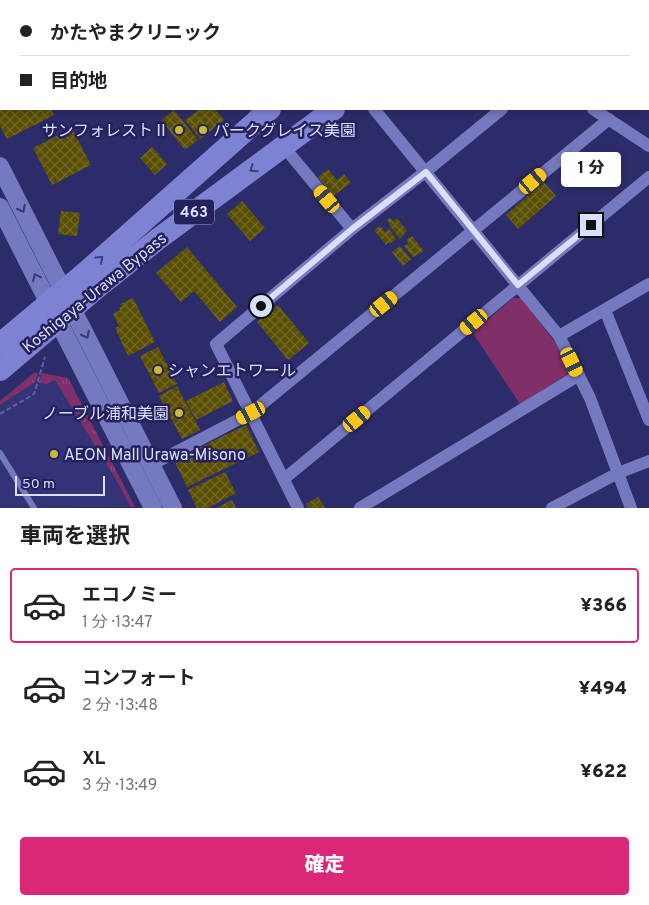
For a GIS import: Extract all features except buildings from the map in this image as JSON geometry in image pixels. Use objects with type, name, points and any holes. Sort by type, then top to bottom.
[{"type":"highway","name":"Koshigaya-Urawa Bypass","points":[[0,370],[61,306],[269,110]]},
{"type":"highway","name":"Koshigaya-Urawa Bypass","points":[[0,344],[61,306],[158,239],[333,110]]},
{"type":"street","points":[[375,110],[559,336],[590,398],[631,508]]},
{"type":"street","points":[[298,508],[216,344],[352,229],[426,172],[501,110]]},
{"type":"street","points":[[595,110],[649,146]]},
{"type":"street","points":[[151,465],[251,413],[609,119]]},
{"type":"street","points":[[284,147],[352,229]]},
{"type":"street","points":[[0,166],[153,508]]},
{"type":"street","points":[[284,479],[649,176]]},
{"type":"street","points":[[0,207],[61,306],[151,465],[173,508]]},
{"type":"street","points":[[559,336],[605,310],[648,289]]},
{"type":"street","points":[[605,310],[649,420]]},
{"type":"street","points":[[360,508],[578,375]]},
{"type":"street","points":[[552,508],[618,473],[649,461]]},
{"type":"lane","points":[[0,453],[34,508]]},
{"type":"path","points":[[0,414],[34,394],[45,357]]},
{"type":"shaded area","name":"AEON Mall Urawa-Misono","points":[[35,372],[68,378],[135,507],[0,508],[0,401]]},
{"type":"green space","points":[[513,298],[521,298],[554,341],[570,368],[568,374],[520,404],[473,333]]},
{"type":"green space","points":[[35,372],[38,373],[35,382],[0,405],[0,401]]},
{"type":"green space","points":[[42,373],[68,378],[135,507],[131,507],[55,380],[47,384],[39,383]]},
{"type":"place","name":"サンフォレストⅡ","points":[[179,130]]},
{"type":"place","name":"パークグレイス美園","points":[[203,130]]},
{"type":"place","name":"シャンエトワール","points":[[158,370]]},
{"type":"place","name":"ノーブル浦和美園","points":[[179,413]]},
{"type":"place","name":"AEON Mall Urawa-Misono","points":[[54,454]]},
{"type":"route","points":[[261,306],[352,229],[426,172],[518,285],[591,225]]}]
